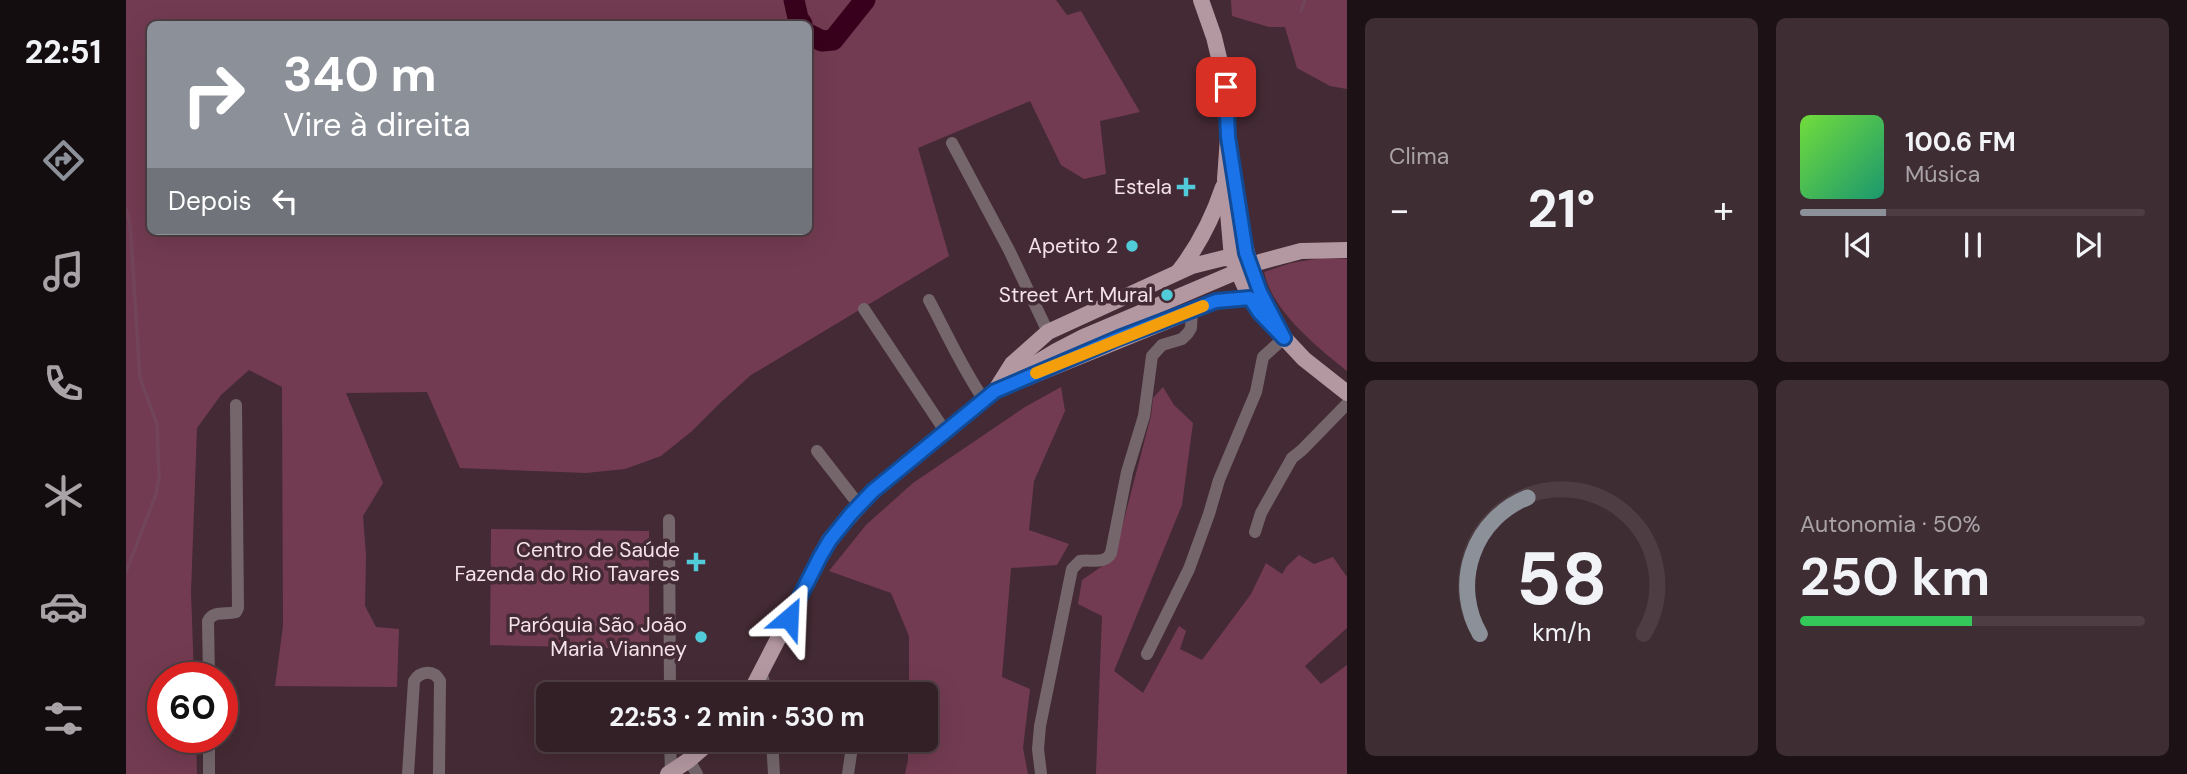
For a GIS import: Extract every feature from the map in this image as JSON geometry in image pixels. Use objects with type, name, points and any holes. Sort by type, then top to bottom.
[{"type":"main road","points":[[1201,0],[1226,87],[1226,179],[1232,258],[1259,312],[1304,359],[1347,393]]},
{"type":"main road","points":[[1228,137],[1246,253],[1260,292],[1284,338]]},
{"type":"main road","points":[[1180,271],[1210,222],[1226,179]]},
{"type":"main road","points":[[756,682],[820,557],[830,540],[859,505],[1013,377],[1075,340],[1260,262],[1301,251],[1347,250]]},
{"type":"main road","points":[[990,395],[1012,364],[1048,332],[1180,271],[1211,260],[1232,258],[1250,264]]},
{"type":"main road","points":[[990,395],[1192,310],[1224,299],[1250,298]]},
{"type":"main road","points":[[669,773],[693,767],[704,752]]},
{"type":"street","points":[[952,143],[1009,250],[1048,332]]},
{"type":"street","points":[[929,300],[955,348],[963,369],[990,395]]},
{"type":"street","points":[[864,309],[945,431]]},
{"type":"street","points":[[1041,774],[1038,749],[1040,726],[1072,569],[1080,561],[1104,561],[1111,553],[1127,472],[1144,416],[1152,356],[1162,345],[1182,339],[1188,333],[1192,310]]},
{"type":"street","points":[[1147,654],[1189,569],[1222,471],[1256,392],[1263,357],[1284,338]]},
{"type":"street","points":[[1255,532],[1261,513],[1292,458],[1347,404]]},
{"type":"street","points":[[209,662],[210,616],[236,612],[238,608],[236,405]]},
{"type":"street","points":[[817,451],[859,505]]},
{"type":"street","points":[[669,520],[670,682]]},
{"type":"street","points":[[408,774],[414,681],[419,675],[429,672],[440,681],[439,774]]},
{"type":"street","points":[[761,672],[764,682]]},
{"type":"street","points":[[669,773],[670,752]]},
{"type":"street","points":[[773,752],[774,774]]},
{"type":"street","points":[[848,774],[851,752]]},
{"type":"street","points":[[209,753],[209,774]]},
{"type":"shaded area","points":[[126,0],[1056,0],[1067,15],[1081,11],[1140,112],[1100,121],[1106,174],[1084,179],[1061,165],[1030,101],[918,148],[949,256],[751,375],[692,431],[661,456],[625,469],[586,473],[460,468],[427,392],[346,393],[383,483],[363,516],[366,555],[365,606],[376,627],[399,629],[397,687],[275,686],[283,626],[282,387],[249,370],[221,395],[197,428],[191,592],[193,662],[147,662],[147,753],[196,753],[197,774],[126,774]]},
{"type":"shaded area","points":[[1231,0],[1347,0],[1347,89],[1330,86],[1297,68],[1285,27],[1269,27],[1232,16]]},
{"type":"shaded area","points":[[1321,258],[1347,259],[1347,371],[1310,340],[1286,314],[1276,301],[1264,272],[1291,263]]},
{"type":"shaded area","points":[[1061,387],[1065,411],[1034,481],[1029,530],[1069,544],[1057,565],[1011,568],[1002,677],[1030,689],[1023,748],[1028,774],[905,774],[908,752],[938,752],[938,682],[909,682],[909,636],[891,593],[829,571],[866,525],[913,483],[1025,407]]},
{"type":"shaded area","points":[[1163,387],[1174,405],[1193,423],[1182,505],[1114,671],[1143,693],[1179,626],[1186,631],[1180,649],[1202,660],[1251,594],[1266,563],[1282,574],[1299,555],[1314,564],[1333,557],[1347,577],[1347,628],[1305,666],[1321,684],[1347,665],[1347,774],[1096,774],[1102,616],[1078,604],[1082,580],[1114,558],[1151,416],[1153,398]]},
{"type":"shaded area","points":[[491,529],[649,531],[649,649],[490,645]]},
{"type":"waterway","points":[[794,0],[800,21]]},
{"type":"waterway","points":[[812,36],[822,41],[833,40],[865,0]]},
{"type":"waterway","points":[[1301,11],[1305,0]]},
{"type":"waterway","points":[[126,209],[130,224],[140,378],[157,424],[159,478],[156,494],[126,572]]},
{"type":"slow traffic","points":[[1036,373],[1203,306]]},
{"type":"place","name":"Estela","points":[[1186,187]]},
{"type":"place","name":"Apetito 2","points":[[1132,246]]},
{"type":"place","name":"Street Art Mural","points":[[1167,295]]},
{"type":"place","name":"Centro de Saúde Fazenda do Rio Tavares","points":[[696,562]]},
{"type":"place","name":"Paróquia São João Maria Vianney","points":[[701,637]]},
{"type":"route","points":[[789,618],[830,540],[851,514],[873,491],[995,391],[1119,338],[1224,299],[1250,298],[1269,324],[1284,338],[1260,292],[1246,253],[1228,137],[1226,87]]}]
